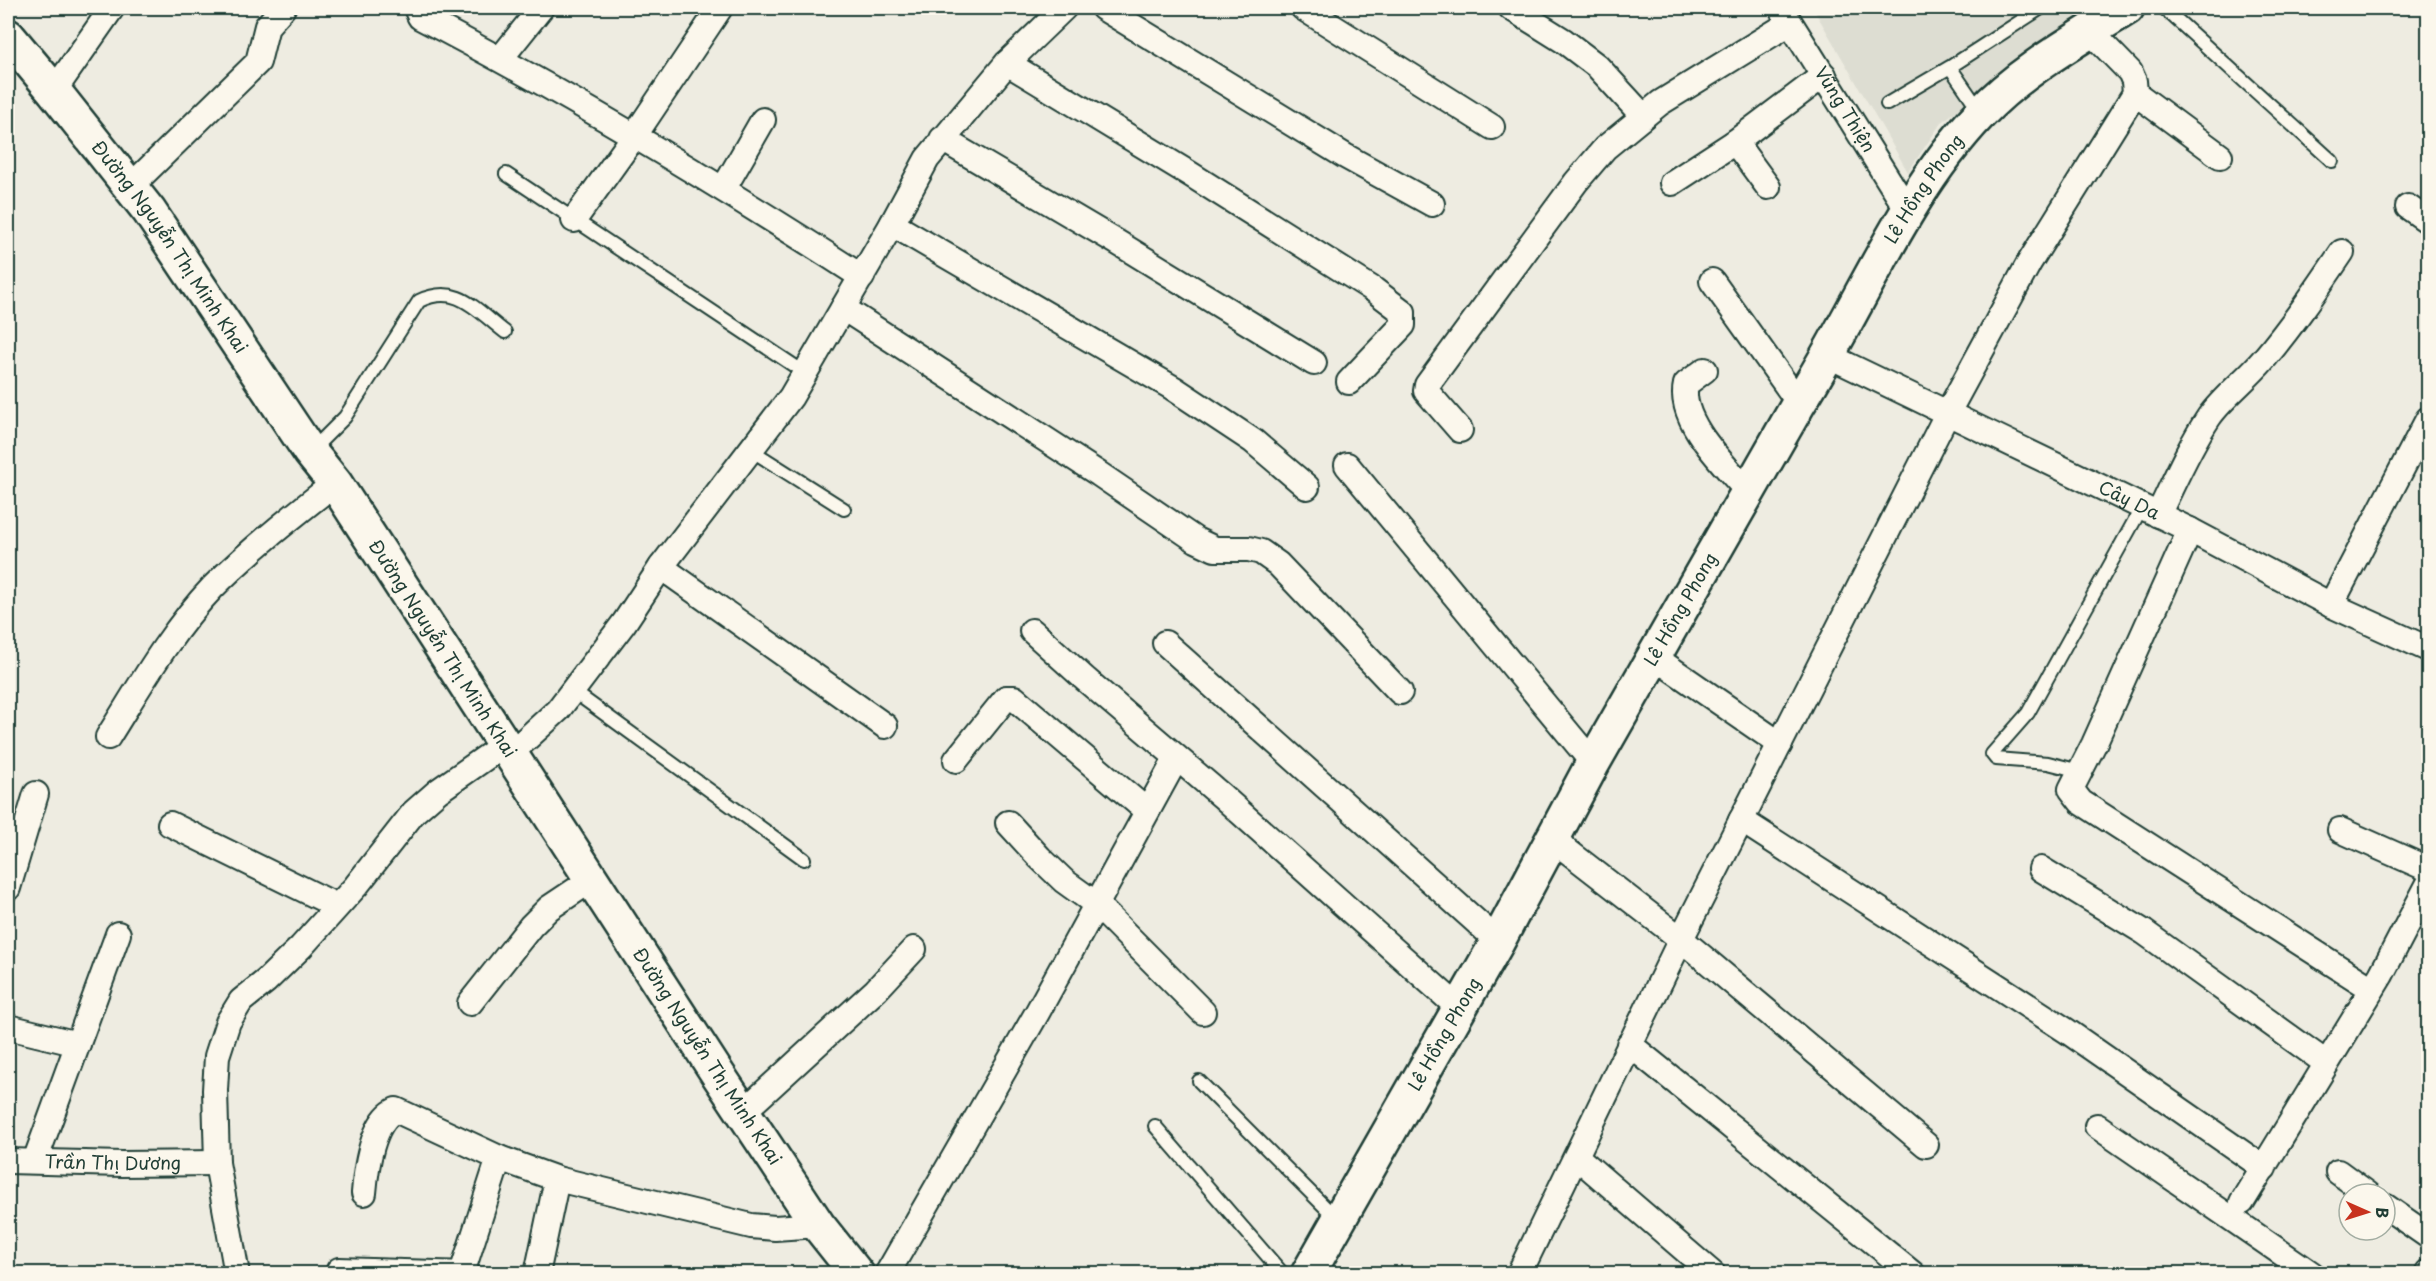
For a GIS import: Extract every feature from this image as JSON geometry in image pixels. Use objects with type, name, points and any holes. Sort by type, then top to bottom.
[{"type":"main road","name":"Lê Hồng Phong","points":[[1308,1274],[1460,1009],[1593,763],[1799,403],[1829,356],[1929,175],[1981,112],[2029,72],[2127,8]]},
{"type":"main road","name":"Đường Nguyễn Thị Minh Khai","points":[[8,36],[148,211],[310,452],[335,483],[719,1076],[818,1225],[856,1274]]},
{"type":"street","points":[[54,91],[111,8]]},
{"type":"street","points":[[129,188],[258,62],[267,26],[283,8]]},
{"type":"street","points":[[416,8],[420,17],[501,58],[635,135],[724,188],[862,276]]},
{"type":"street","points":[[501,58],[541,8]]},
{"type":"street","points":[[574,220],[635,135],[720,8]]},
{"type":"street","points":[[237,1274],[217,1164],[215,1090],[217,1056],[228,1022],[241,1001],[266,981],[301,947],[356,886],[414,812],[438,791],[508,748],[558,710],[624,622],[661,567],[791,397],[892,224],[917,174],[942,139],[1007,63],[1064,8]]},
{"type":"street","points":[[1103,8],[1345,156],[1432,204]]},
{"type":"street","points":[[1303,8],[1492,127]]},
{"type":"street","points":[[1511,8],[1564,41],[1597,66],[1643,116]]},
{"type":"street","points":[[1460,430],[1431,398],[1426,390],[1427,384],[1576,182],[1605,148],[1643,116],[1786,15]]},
{"type":"street","name":"Vũng Thiện","points":[[1786,15],[1908,211]]},
{"type":"street","points":[[1519,1274],[1681,939],[1947,414],[2029,263],[2135,93],[2134,81],[2130,72],[2090,31]]},
{"type":"street","points":[[1007,63],[1228,197],[1374,290],[1403,312],[1404,325],[1349,382]]},
{"type":"street","points":[[1672,183],[1736,142],[1824,75]]},
{"type":"street","points":[[2135,93],[2220,156]]},
{"type":"street","points":[[724,188],[763,120]]},
{"type":"street","points":[[942,139],[1115,241],[1314,363]]},
{"type":"street","points":[[1736,142],[1768,187]]},
{"type":"street","points":[[2408,207],[2428,221]]},
{"type":"street","points":[[892,224],[1173,388],[1253,441],[1307,487]]},
{"type":"street","points":[[2150,511],[2211,415],[2223,400],[2242,384],[2290,327],[2342,252]]},
{"type":"street","points":[[1712,282],[1799,403]]},
{"type":"street","points":[[843,308],[1099,474],[1196,540],[1215,549],[1249,549],[1261,552],[1278,564],[1400,692]]},
{"type":"street","name":"Cây Da","points":[[1829,356],[2190,530],[2331,605],[2428,649]]},
{"type":"street","points":[[1705,369],[1686,384],[1684,405],[1706,443],[1749,493]]},
{"type":"street","points":[[2331,605],[2428,419]]},
{"type":"street","points":[[1347,465],[1593,763]]},
{"type":"street","points":[[108,737],[182,625],[212,589],[258,544],[335,483]]},
{"type":"street","points":[[2190,530],[2072,789],[2080,802],[2372,989]]},
{"type":"street","points":[[661,567],[885,726]]},
{"type":"street","points":[[1032,631],[1176,759],[1222,796],[1460,1009]]},
{"type":"street","points":[[1165,643],[1498,940]]},
{"type":"street","points":[[1654,657],[1780,744]]},
{"type":"street","points":[[956,760],[998,706],[1006,698],[1014,698],[1147,811]]},
{"type":"street","points":[[887,1274],[1037,1013],[1176,759]]},
{"type":"street","points":[[8,888],[36,794]]},
{"type":"street","points":[[1741,820],[2067,1031],[2264,1168]]},
{"type":"street","points":[[1008,823],[1064,881],[1096,904],[1203,1012]]},
{"type":"street","points":[[170,824],[337,906]]},
{"type":"street","points":[[2340,830],[2428,869]]},
{"type":"street","points":[[1552,839],[1681,939],[1926,1145]]},
{"type":"street","points":[[2041,869],[2144,932],[2326,1063]]},
{"type":"street","points":[[470,1003],[531,926],[549,908],[591,880]]},
{"type":"street","points":[[2242,1202],[2372,989],[2428,885]]},
{"type":"street","points":[[35,1161],[118,934]]},
{"type":"street","points":[[744,1111],[876,990],[914,950]]},
{"type":"street","points":[[8,1027],[78,1044]]},
{"type":"street","points":[[1629,1044],[1912,1274]]},
{"type":"street","points":[[364,1192],[367,1160],[382,1124],[396,1110],[500,1158],[557,1179],[751,1226],[775,1228],[818,1225]]},
{"type":"street","points":[[2097,1126],[2312,1274]]},
{"type":"street","points":[[1577,1157],[1713,1274]]},
{"type":"street","points":[[462,1273],[500,1158]]},
{"type":"street","name":"Trần Thị Dương","points":[[8,1161],[217,1164]]},
{"type":"street","points":[[2338,1172],[2352,1182]]},
{"type":"street","points":[[537,1274],[557,1179]]},
{"type":"street","points":[[2397,1214],[2428,1236]]},
{"type":"street","points":[[339,1270],[468,1274]]},
{"type":"lane","points":[[1887,104],[1950,67],[2041,8]]},
{"type":"lane","points":[[2164,8],[2332,161]]},
{"type":"lane","points":[[1950,67],[1981,112]]},
{"type":"lane","points":[[506,174],[805,373]]},
{"type":"lane","points":[[310,452],[345,417],[419,301],[432,295],[448,293],[463,300],[505,332]]},
{"type":"lane","points":[[751,450],[844,509]]},
{"type":"lane","points":[[2080,771],[2048,763],[1996,759],[1992,754],[2028,713],[2150,511]]},
{"type":"lane","points":[[573,691],[804,859]]},
{"type":"lane","points":[[1199,1081],[1338,1221]]},
{"type":"lane","points":[[1155,1126],[1282,1274]]},
{"type":"shaded area","points":[[1813,8],[2086,8],[1941,123],[1908,172]]}]
